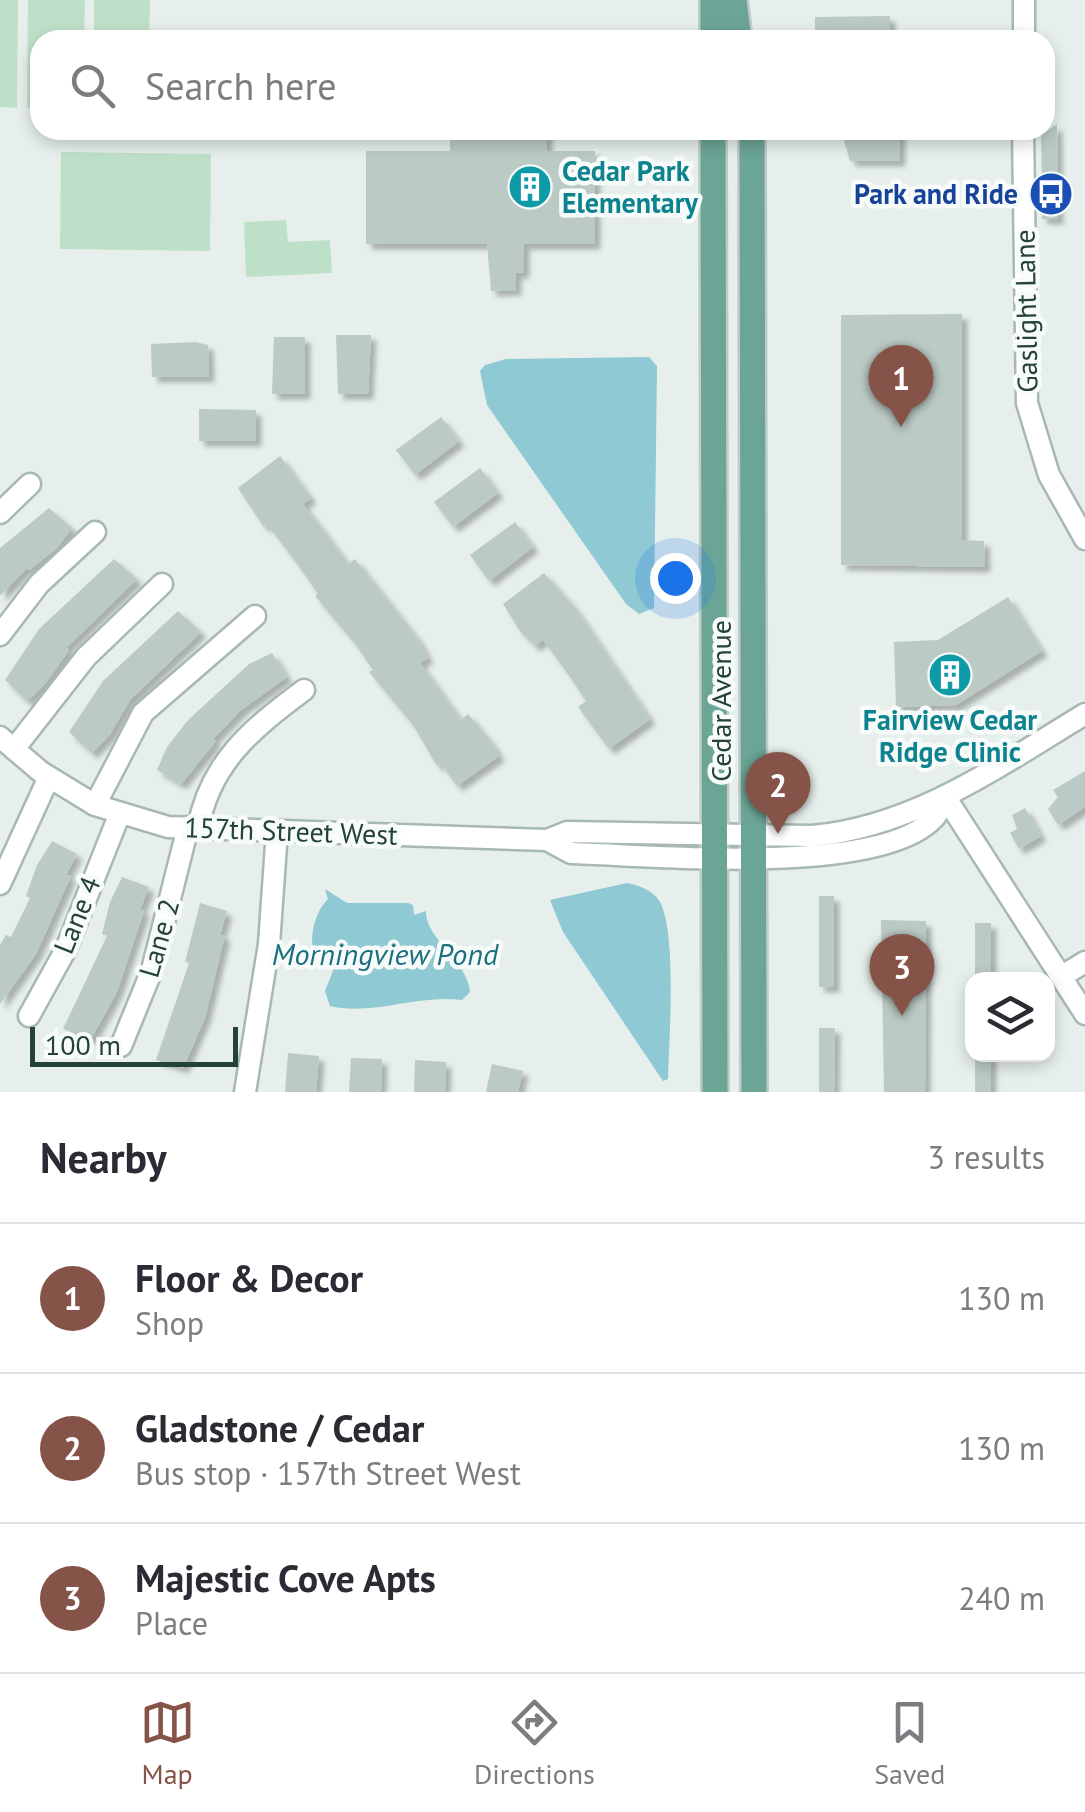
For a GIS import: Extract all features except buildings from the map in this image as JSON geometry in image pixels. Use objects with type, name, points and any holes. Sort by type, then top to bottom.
[{"type":"main road","points":[[713,0],[713,30]]},
{"type":"main road","points":[[734,0],[738,30]]},
{"type":"main road","points":[[752,0],[752,30]]},
{"type":"main road","name":"Cedar Avenue","points":[[714,140],[715,1092]]},
{"type":"main road","name":"Cedar Avenue","points":[[752,140],[754,1092]]},
{"type":"street","points":[[1024,0],[1024,30]]},
{"type":"street","name":"Gaslight Lane","points":[[1024,140],[1027,404],[1049,475],[1085,539]]},
{"type":"street","points":[[0,513],[30,484]]},
{"type":"street","points":[[0,635],[39,584],[95,532]]},
{"type":"street","points":[[7,743],[86,656],[162,584]]},
{"type":"street","points":[[94,805],[143,713],[256,616]]},
{"type":"street","name":"Lane 2","points":[[121,1046],[152,970],[208,786],[244,734],[304,690]]},
{"type":"street","name":"157th Street West","points":[[7,743],[49,778],[94,805],[168,827],[547,840],[570,852],[751,846],[849,832],[946,798],[1085,714]]},
{"type":"street","points":[[0,884],[49,778]]},
{"type":"street","points":[[946,798],[1085,1014]]},
{"type":"street","name":"Lane 4","points":[[29,1016],[66,949],[120,812]]},
{"type":"street","points":[[245,1092],[269,944],[276,831]]},
{"type":"street","points":[[1062,976],[1085,962]]},
{"type":"green space","points":[[0,0],[18,0],[17,108],[0,107]]},
{"type":"green space","points":[[28,0],[85,0],[84,30],[30,30],[30,108]]},
{"type":"green space","points":[[94,0],[150,0],[149,30],[94,30]]},
{"type":"green space","points":[[61,152],[211,154],[210,251],[60,249]]},
{"type":"green space","points":[[286,220],[288,242],[330,240],[332,273],[246,277],[244,222]]},
{"type":"water","points":[[649,357],[657,366],[654,608],[639,614],[626,604],[487,405],[480,371],[485,365],[506,359]]},
{"type":"water","name":"Morningview Pond","points":[[627,883],[641,887],[660,902],[669,938],[668,1079],[663,1081],[563,932],[550,900]]},
{"type":"water","name":"Morningview Pond","points":[[325,889],[347,903],[408,903],[413,905],[414,915],[426,911],[432,931],[462,970],[470,992],[462,1000],[363,1008],[330,1006],[325,991],[335,966],[318,960],[312,937],[328,899]]},
{"type":"place","name":"Cedar Park Elementary","points":[[530,187]]},
{"type":"place","name":"Park and Ride","points":[[1051,194]]},
{"type":"place","name":"Floor & Decor","points":[[901,427]]},
{"type":"place","name":"Fairview Cedar Ridge Clinic","points":[[950,675]]},
{"type":"place","name":"Gladstone / Cedar","points":[[778,834]]},
{"type":"place","name":"Majestic Cove Apts","points":[[902,1016]]}]
